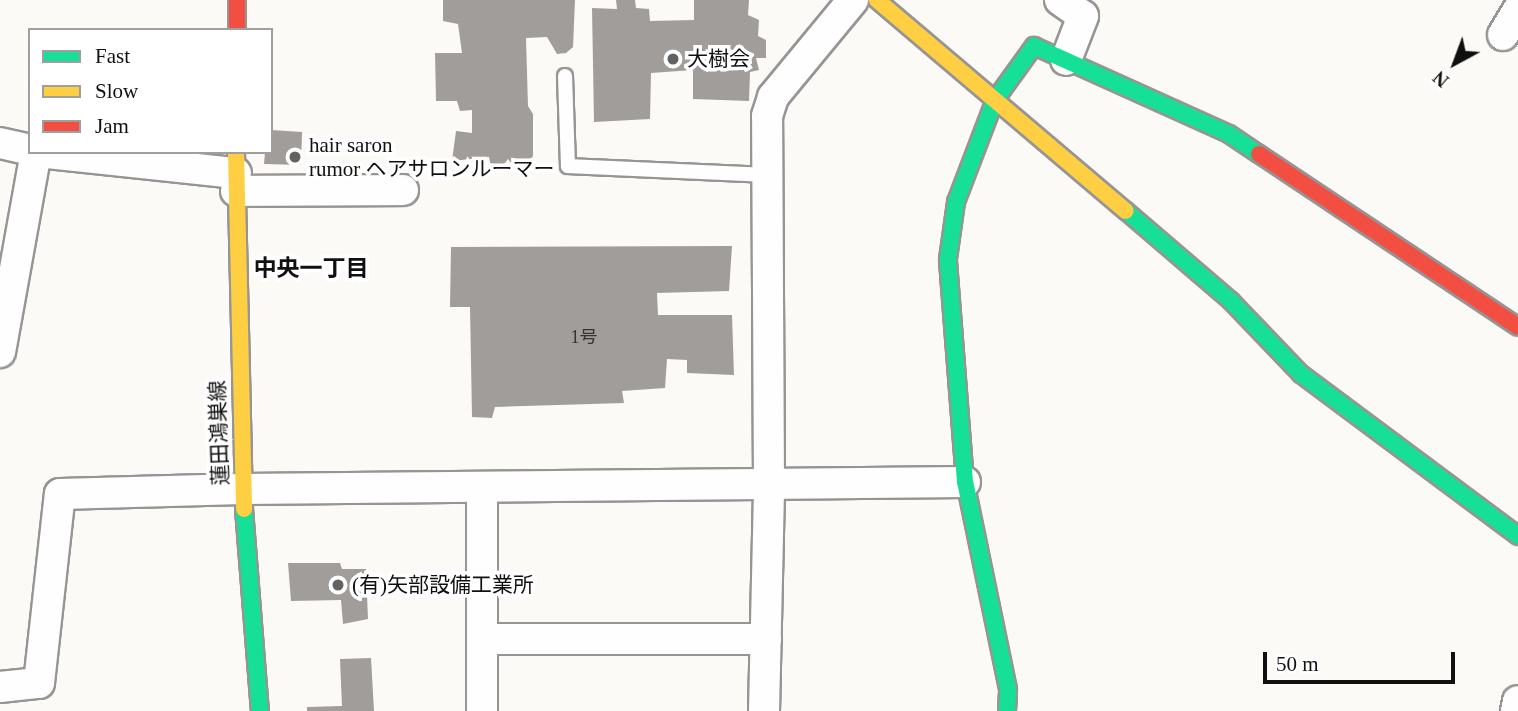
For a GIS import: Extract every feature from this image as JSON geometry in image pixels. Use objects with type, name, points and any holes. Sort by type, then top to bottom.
[{"type":"street","points":[[237,0],[237,28]]},
{"type":"street","points":[[764,711],[769,482],[767,117],[773,97],[853,0]]},
{"type":"street","points":[[877,0],[1231,301],[1301,374],[1518,536]]},
{"type":"street","points":[[1060,0],[1083,16],[1066,60]]},
{"type":"street","points":[[1503,35],[1518,10]]},
{"type":"street","points":[[1007,711],[1008,689],[965,482],[948,258],[956,202],[995,100],[1034,46],[1229,134],[1518,327]]},
{"type":"street","points":[[0,143],[28,150]]},
{"type":"street","points":[[0,352],[37,154]]},
{"type":"street","points":[[57,154],[403,190]]},
{"type":"street","name":"蓮田鴻巣線","points":[[236,172],[242,489],[260,711]]},
{"type":"street","points":[[0,687],[39,683],[60,494],[769,482],[965,482]]},
{"type":"street","points":[[482,487],[482,711]]},
{"type":"street","points":[[482,639],[766,639]]},
{"type":"street","points":[[1516,711],[1518,701]]},
{"type":"lane","points":[[565,76],[568,166],[767,175]]},
{"type":"building","points":[[443,0],[575,0],[573,47],[566,53],[557,54],[547,37],[526,38],[528,106],[533,114],[533,156],[524,171],[517,171],[508,159],[502,167],[491,167],[489,157],[452,161],[456,131],[472,133],[472,110],[460,111],[457,101],[436,101],[435,53],[462,53],[458,24],[443,21]]},
{"type":"building","points":[[616,0],[635,0],[636,8],[649,9],[650,21],[694,20],[694,0],[749,0],[748,15],[759,20],[758,36],[766,40],[766,58],[756,58],[759,70],[750,72],[749,101],[693,99],[693,70],[651,73],[650,119],[594,122],[592,8],[617,9]]},
{"type":"building","points":[[273,130],[302,132],[301,165],[264,164],[265,154],[273,154]]},
{"type":"building","points":[[732,246],[729,291],[657,293],[658,315],[732,315],[734,375],[687,373],[687,360],[667,359],[665,388],[622,391],[624,403],[495,407],[492,418],[472,417],[470,307],[450,307],[451,247]]},
{"type":"building","points":[[288,563],[340,563],[342,569],[366,569],[368,619],[343,624],[341,600],[291,601]]},
{"type":"building","points":[[371,658],[374,711],[307,711],[307,707],[342,706],[340,659]]},
{"type":"traffic: fast","points":[[1007,711],[1008,689],[965,482],[948,259],[956,202],[995,100],[1034,46],[1229,134],[1259,154]]},
{"type":"traffic: fast","points":[[1126,211],[1231,301],[1301,374],[1518,536]]},
{"type":"traffic: fast","points":[[244,509],[260,711]]},
{"type":"traffic: slow","points":[[877,0],[1126,211]]},
{"type":"traffic: slow","points":[[236,154],[244,509]]},
{"type":"traffic: jam","points":[[237,0],[237,28]]},
{"type":"traffic: jam","points":[[1259,154],[1518,327]]},
{"type":"place","name":"大樹会","points":[[673,59]]},
{"type":"place","name":"hair saron rumor ヘアサロンルーマー","points":[[295,157]]},
{"type":"place","name":"(有)矢部設備工業所","points":[[338,585]]},
{"type":"district","name":"中央一丁目","points":[[311,269]]}]
